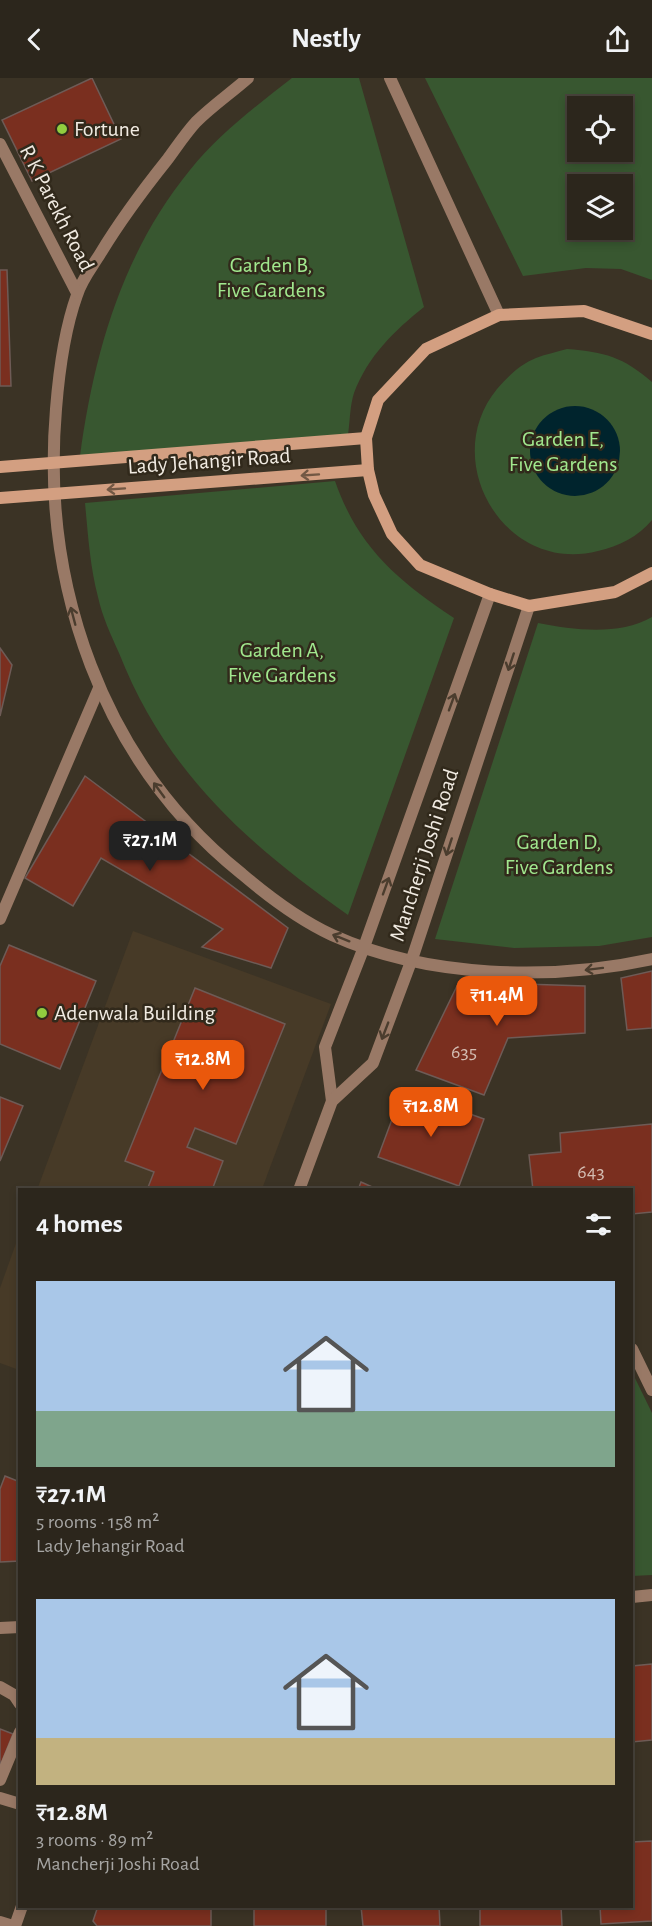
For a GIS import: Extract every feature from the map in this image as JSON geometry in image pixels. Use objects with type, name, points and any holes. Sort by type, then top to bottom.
[{"type":"street","points":[[248,78],[196,123],[135,202],[77,292],[58,388],[52,463],[53,494],[65,586],[79,638],[99,688],[130,749],[170,805],[218,855],[271,898],[330,934],[364,947],[443,967],[566,973],[652,959]]},
{"type":"street","points":[[390,78],[499,315]]},
{"type":"street","name":"R K Parekh Road","points":[[0,144],[77,292]]},
{"type":"street","points":[[652,334],[584,311],[499,315],[426,349],[378,400],[366,438],[368,470],[374,495],[392,534],[420,565],[490,594],[529,606],[615,592],[652,573]]},
{"type":"street","points":[[0,466],[366,438]]},
{"type":"street","name":"Lady Jehangir Road","points":[[0,498],[368,470]]},
{"type":"street","name":"Mancherji Joshi Road","points":[[332,1101],[325,1047],[364,947],[490,594]]},
{"type":"street","name":"Mancherji Joshi Road","points":[[299,1188],[332,1101],[372,1064],[412,959],[529,606]]},
{"type":"street","points":[[0,919],[99,688]]},
{"type":"street","points":[[633,1351],[652,1390]]},
{"type":"street","points":[[633,1597],[652,1595]]},
{"type":"street","points":[[0,1628],[18,1628]]},
{"type":"street","points":[[0,1687],[14,1695],[18,1701]]},
{"type":"street","points":[[0,1780],[18,1737]]},
{"type":"street","points":[[0,1798],[18,1803]]},
{"type":"street","points":[[0,1922],[14,1926],[21,1908]]},
{"type":"shaded area","points":[[133,931],[331,1004],[262,1188],[38,1188]]},
{"type":"shaded area","points":[[18,1238],[18,1369],[0,1363],[0,1288]]},
{"type":"green space","name":"Garden B, Five Gardens","points":[[292,78],[359,78],[424,307],[392,335],[367,367],[354,393],[348,435],[80,456],[103,341],[129,269],[147,235],[190,170],[213,144]]},
{"type":"green space","points":[[425,78],[652,78],[652,280],[621,269],[586,268],[523,276]]},
{"type":"green space","name":"Garden E, Five Gardens","points":[[567,349],[613,357],[632,367],[652,382],[652,520],[628,540],[613,546],[598,551],[565,554],[535,546],[510,529],[491,506],[479,478],[475,448],[481,418],[501,384],[530,361]]},
{"type":"green space","name":"Garden A, Five Gardens","points":[[335,481],[355,525],[382,560],[415,590],[454,618],[348,915],[243,832],[185,769],[160,734],[138,695],[102,611],[91,562],[85,503]]},
{"type":"green space","name":"Garden D, Five Gardens","points":[[652,617],[652,937],[599,946],[514,948],[435,939],[538,623],[596,630],[625,627]]},
{"type":"green space","points":[[633,1374],[652,1413],[652,1575],[633,1576]]},
{"type":"water","points":[[575,406],[592,410],[607,419],[616,434],[620,451],[616,468],[607,483],[592,492],[575,496],[558,492],[543,483],[534,468],[530,451],[534,434],[543,419],[558,410]]},
{"type":"building","name":"Fortune","points":[[92,78],[121,139],[32,181],[2,120]]},
{"type":"building","points":[[0,270],[7,270],[11,386],[0,386]]},
{"type":"building","points":[[0,648],[12,665],[0,716]]},
{"type":"building","points":[[85,776],[288,928],[271,968],[202,947],[223,929],[101,858],[73,906],[25,878]]},
{"type":"building","name":"Adenwala Building","points":[[9,945],[96,981],[60,1069],[0,1044],[0,966]]},
{"type":"building","points":[[652,971],[652,1028],[627,1030],[621,978]]},
{"type":"building","points":[[459,982],[585,986],[585,1033],[508,1038],[484,1095],[416,1070]]},
{"type":"building","points":[[195,988],[285,1024],[236,1144],[195,1128],[187,1147],[223,1161],[213,1188],[148,1188],[154,1172],[125,1161]]},
{"type":"building","points":[[403,1090],[484,1119],[459,1186],[378,1157]]},
{"type":"building","points":[[0,1097],[23,1106],[0,1161]]},
{"type":"building","points":[[652,1124],[652,1212],[633,1214],[633,1188],[533,1188],[529,1155],[561,1152],[560,1133]]},
{"type":"building","points":[[361,1182],[374,1188],[359,1188]]},
{"type":"building","points":[[5,1476],[18,1481],[18,1561],[0,1562],[0,1489]]},
{"type":"building","points":[[652,1664],[652,1740],[633,1742],[633,1666]]},
{"type":"building","points":[[0,1729],[13,1734],[0,1766]]},
{"type":"building","points":[[652,1841],[652,1921],[601,1924],[600,1908],[633,1908],[633,1842]]},
{"type":"building","points":[[97,1908],[211,1908],[211,1926],[97,1926],[93,1921]]},
{"type":"building","points":[[254,1908],[326,1908],[326,1926],[254,1926]]},
{"type":"building","points":[[361,1908],[439,1908],[440,1926],[363,1926]]},
{"type":"building","points":[[480,1908],[561,1908],[562,1926],[480,1926]]},
{"type":"place","name":"Fortune","points":[[62,129]]},
{"type":"place","name":"Adenwala Building","points":[[42,1013]]}]
